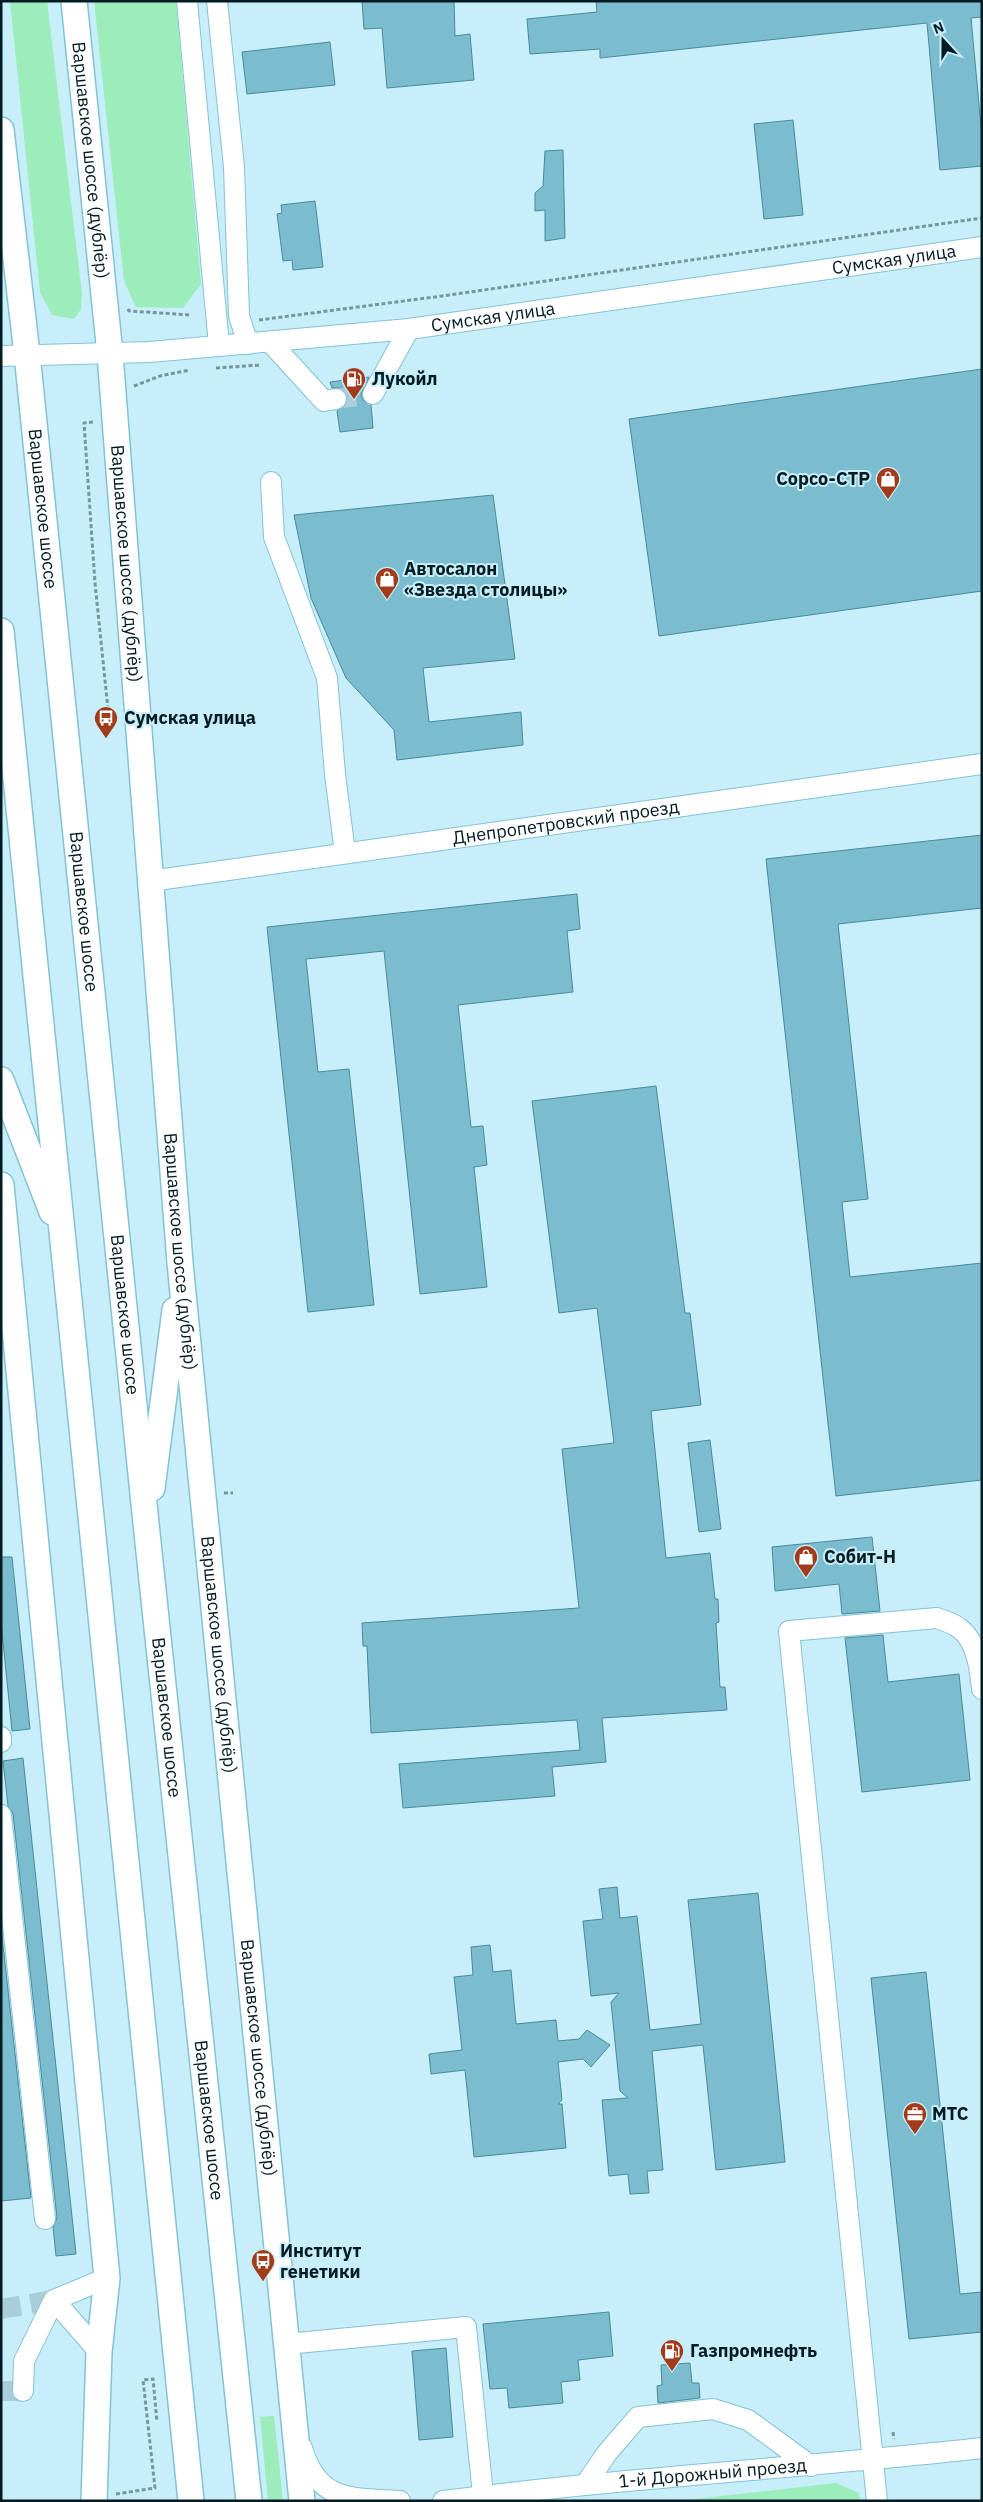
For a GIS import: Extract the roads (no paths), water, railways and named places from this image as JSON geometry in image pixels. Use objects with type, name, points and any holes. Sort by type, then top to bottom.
[{"type":"main road","name":"Варшавское шоссе (дублёр)","points":[[74,1],[110,354],[180,1263],[302,2501]]},
{"type":"main road","name":"Варшавское шоссе","points":[[1,130],[27,354],[147,1533],[249,2501]]},
{"type":"main road","points":[[1,631],[191,2501]]},
{"type":"main road","points":[[1,1080],[63,1242]]},
{"type":"main road","points":[[1,1185],[108,2278],[99,2352],[94,2499]]},
{"type":"main road","points":[[147,1533],[180,1263]]},
{"type":"street","points":[[187,1],[219,345]]},
{"type":"street","points":[[217,1],[234,167],[238,316],[248,344]]},
{"type":"street","name":"Сумская улица","points":[[1,356],[27,354],[110,354],[219,345],[272,343],[410,329],[982,247]]},
{"type":"street","points":[[373,394],[410,329]]},
{"type":"street","points":[[272,343],[324,400],[336,399]]},
{"type":"street","points":[[271,482],[274,537],[327,678],[345,853]]},
{"type":"street","name":"Днепропетровский проезд","points":[[150,881],[982,764]]},
{"type":"street","points":[[877,2501],[789,1631],[937,1618],[960,1628],[972,1645],[979,1665],[982,1690]]},
{"type":"street","points":[[1,1737],[1,1742]]},
{"type":"street","points":[[1,1816],[45,2219]]},
{"type":"street","points":[[23,2391],[24,2362],[54,2300],[108,2278]]},
{"type":"street","points":[[54,2300],[99,2352]]},
{"type":"street","points":[[286,2344],[466,2327],[483,2495]]},
{"type":"street","points":[[585,2484],[606,2453],[638,2417],[713,2409],[748,2420],[811,2466]]},
{"type":"street","points":[[293,2413],[306,2459],[314,2477],[323,2488],[343,2497],[400,2501]]},
{"type":"street","name":"1-й Дорожный проезд","points":[[448,2500],[585,2484],[811,2466],[982,2448]]},
{"type":"tunnel","points":[[336,399],[373,394]]},
{"type":"tunnel","points":[[1,2309],[54,2300]]},
{"type":"tunnel","points":[[1,2391],[23,2391]]},
{"type":"place","name":"Лукойл","points":[[354,400]]},
{"type":"place","name":"Сорсо-СТР","points":[[888,500]]},
{"type":"place","name":"Автосалон «Звезда столицы»","points":[[387,600]]},
{"type":"place","name":"Сумская улица","points":[[106,739]]},
{"type":"place","name":"Собит-Н","points":[[806,1578]]},
{"type":"place","name":"МТС","points":[[915,2135]]},
{"type":"place","name":"Институт генетики","points":[[263,2282]]},
{"type":"place","name":"Газпромнефть","points":[[672,2372]]}]
